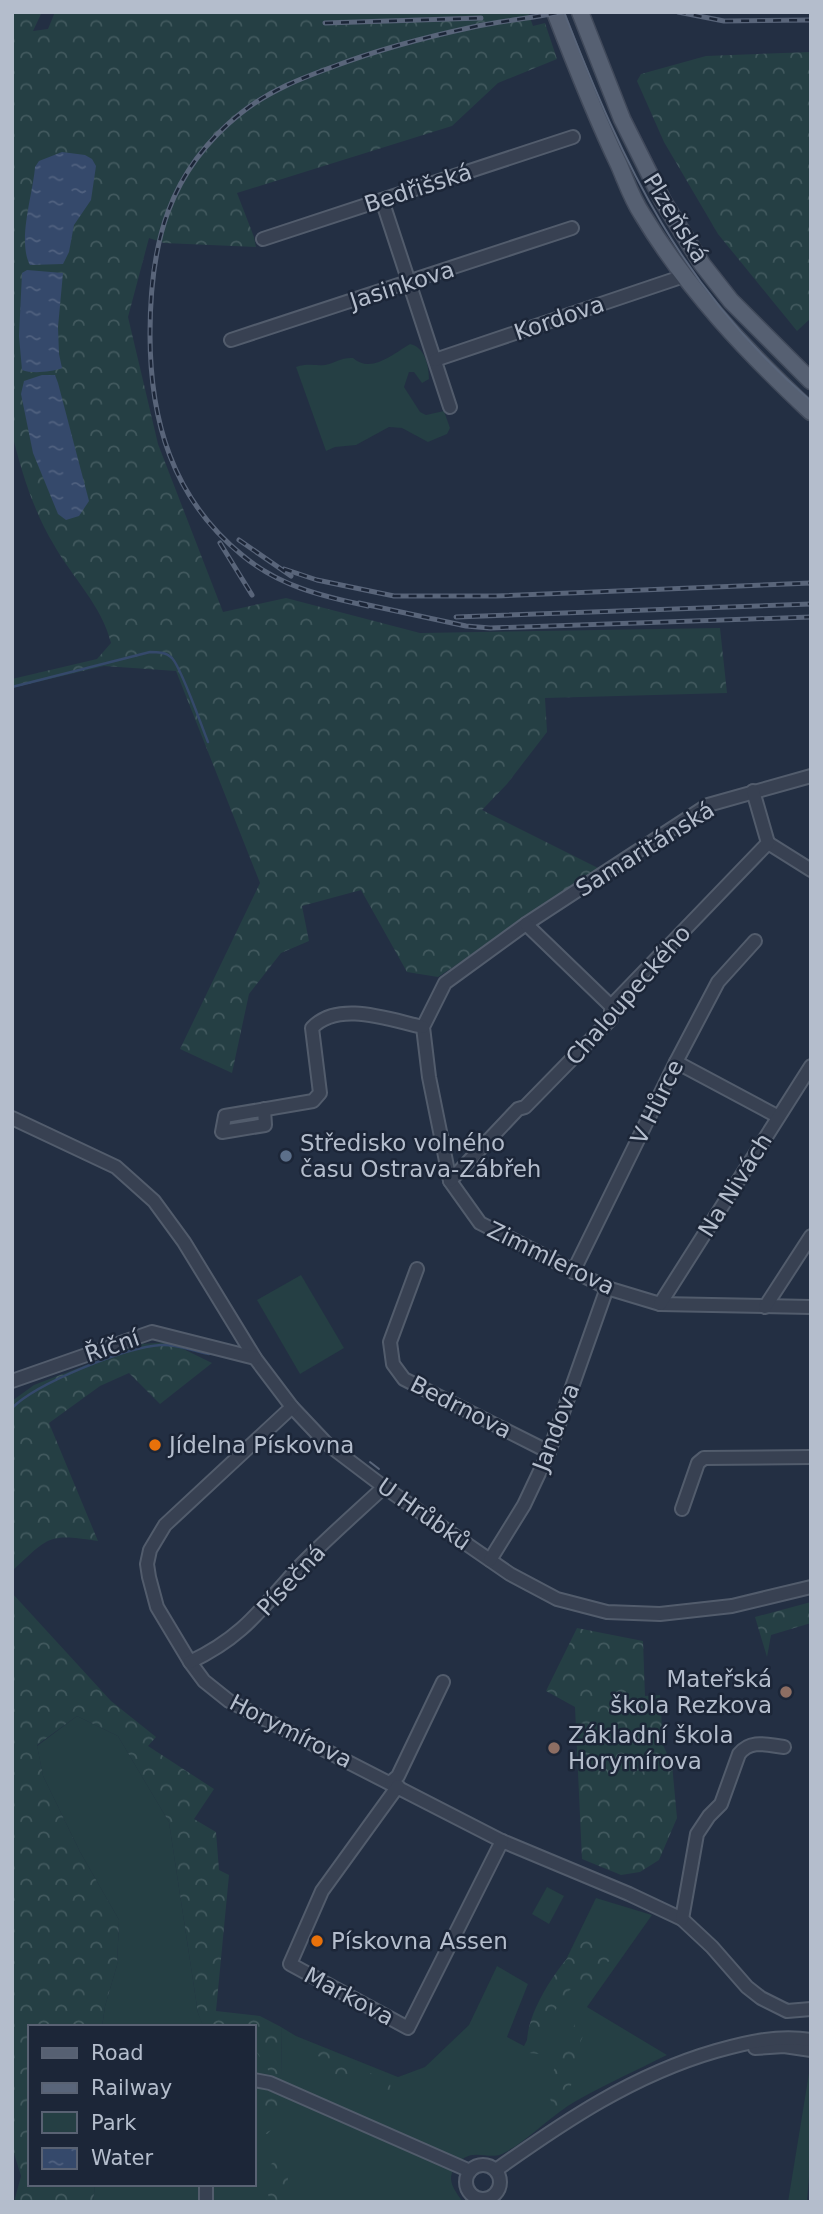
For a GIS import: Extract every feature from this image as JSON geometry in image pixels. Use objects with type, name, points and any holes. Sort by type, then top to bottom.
[{"type":"main road","name":"Plzeňská","points":[[555,12],[601,127],[640,212],[716,317],[764,368],[811,412]]},
{"type":"main road","name":"Plzeňská","points":[[580,12],[622,119],[663,201],[702,264],[731,301],[811,381]]},
{"type":"street","name":"Bedřišská","points":[[263,239],[573,137]]},
{"type":"street","points":[[382,200],[450,407]]},
{"type":"street","name":"Jasinkova","points":[[231,340],[572,228]]},
{"type":"street","name":"Kordova","points":[[435,360],[684,276]]},
{"type":"street","name":"Samaritánská","points":[[526,924],[708,806],[811,776]]},
{"type":"street","points":[[753,792],[768,843],[811,870]]},
{"type":"street","name":"Chaloupeckého","points":[[450,1181],[518,1109],[526,1107],[611,1019],[611,1006],[768,843]]},
{"type":"street","points":[[225,1116],[222,1132],[265,1125],[264,1110],[313,1101],[320,1093],[312,1028],[320,1019],[348,1012],[423,1027],[444,983],[526,924],[611,1006]]},
{"type":"street","name":"V Hůrce","points":[[573,1272],[718,982],[755,941]]},
{"type":"street","name":"Zimmlerova","points":[[423,1027],[429,1077],[450,1181],[480,1223],[607,1288],[660,1304],[811,1307]]},
{"type":"street","points":[[676,1062],[777,1116]]},
{"type":"street","name":"Na Nivách","points":[[660,1304],[777,1116],[810,1070]]},
{"type":"street","name":"U Hrůbků","points":[[12,1118],[116,1167],[154,1200],[184,1241],[255,1358],[292,1407],[326,1443],[383,1487],[510,1574],[557,1599],[607,1612],[660,1614],[733,1606],[811,1587]]},
{"type":"street","points":[[765,1307],[811,1236]]},
{"type":"street","name":"Bedrnova","points":[[417,1269],[390,1342],[393,1364],[404,1379],[549,1452]]},
{"type":"street","name":"Jandova","points":[[490,1560],[524,1505],[549,1452],[607,1288]]},
{"type":"street","name":"Říční","points":[[12,1381],[152,1332],[255,1358]]},
{"type":"street","name":"Horymírova","points":[[292,1407],[165,1525],[150,1550],[149,1577],[157,1607],[190,1662],[205,1681],[229,1701],[502,1841],[682,1919],[712,1947],[747,1987],[761,1998],[787,2011],[811,2008]]},
{"type":"street","points":[[682,1509],[698,1463],[704,1458],[811,1457]]},
{"type":"street","name":"Písečná","points":[[190,1662],[216,1650],[249,1624],[299,1567],[383,1487]]},
{"type":"street","points":[[395,1784],[443,1682]]},
{"type":"street","points":[[682,1919],[697,1834],[721,1804],[739,1754],[744,1748],[756,1743],[784,1747]]},
{"type":"street","name":"Markova","points":[[395,1784],[323,1891],[290,1964],[408,2028],[502,1841]]},
{"type":"street","points":[[496,2170],[549,2131],[636,2081],[692,2058],[758,2039],[811,2040]]},
{"type":"street","points":[[692,2058],[765,2047],[801,2047],[811,2050]]},
{"type":"street","points":[[256,2080],[270,2083],[470,2171]]},
{"type":"street","points":[[480,2165],[491,2166],[496,2170],[500,2180],[498,2191],[490,2198],[478,2200],[473,2197],[465,2182],[470,2171],[480,2165]]},
{"type":"green space","points":[[12,12],[42,12],[33,31],[48,29],[55,12],[528,12],[533,26],[545,23],[557,59],[498,83],[452,126],[237,193],[256,247],[164,243],[149,238],[128,317],[158,444],[223,612],[286,598],[420,633],[720,628],[727,693],[545,698],[547,732],[507,784],[482,810],[600,869],[438,977],[407,972],[361,890],[302,906],[309,941],[281,953],[249,994],[232,1073],[180,1049],[260,883],[176,671],[104,666],[12,688],[12,679],[97,659],[111,643],[101,617],[61,557],[40,518],[24,477],[12,434]]},
{"type":"green space","points":[[811,52],[811,318],[797,331],[718,234],[664,142],[637,81],[641,74],[706,56]]},
{"type":"green space","points":[[410,344],[423,353],[429,379],[422,383],[414,372],[409,372],[404,387],[420,412],[426,415],[444,411],[450,428],[447,434],[428,442],[402,428],[389,427],[356,445],[335,447],[326,451],[296,367],[325,365],[349,358],[367,364],[374,363]]},
{"type":"green space","points":[[301,1275],[344,1348],[300,1374],[257,1300]]},
{"type":"green space","points":[[169,1342],[212,1363],[160,1404],[129,1373],[100,1386],[49,1423],[98,1541],[68,1538],[50,1540],[12,1571],[12,1401],[34,1385],[141,1344]]},
{"type":"green space","points":[[12,1593],[111,1701],[156,1737],[148,1746],[214,1789],[194,1819],[216,1832],[219,1870],[229,1875],[216,2011],[260,2016],[281,2027],[282,2076],[272,2076],[256,2051],[256,2025],[203,2025],[198,2013],[169,1822],[118,1736],[77,1716],[37,1745],[43,1776],[80,1852],[119,1920],[117,1965],[102,2025],[28,2025],[28,2186],[95,2186],[93,2202],[14,2202],[21,2176],[12,2147]]},
{"type":"green space","points":[[811,1602],[811,1623],[771,1635],[767,1657],[755,1617]]},
{"type":"green space","points":[[577,1628],[643,1641],[645,1696],[660,1695],[663,1745],[672,1764],[677,1818],[659,1860],[640,1872],[621,1875],[582,1859],[575,1707],[546,1691]]},
{"type":"green space","points":[[77,1716],[118,1736],[169,1822],[198,2013],[203,2025],[102,2025],[117,1965],[119,1920],[80,1852],[43,1776],[37,1746]]},
{"type":"green space","points":[[547,1887],[564,1896],[549,1924],[532,1914]]},
{"type":"green space","points":[[596,1898],[652,1915],[587,2007],[667,2055],[576,2101],[521,2143],[502,2154],[472,2155],[460,2161],[451,2178],[463,2202],[93,2202],[95,2186],[256,2186],[256,2050],[282,2076],[281,2027],[296,2036],[398,2077],[425,2067],[469,2025],[497,1966],[528,1984],[507,2037],[524,2046]]},
{"type":"green space","points":[[589,1938],[602,1939],[613,1959],[598,1968],[594,1985],[590,1986],[586,1980],[567,1993],[548,2025],[539,2054],[529,2053],[527,2040],[536,2007],[567,1958]]},
{"type":"green space","points":[[584,2010],[592,2017],[577,2049],[569,2098],[560,2107],[554,2108],[550,2099],[552,2074],[580,2013]]},
{"type":"green space","points":[[318,2047],[390,2083],[392,2101],[389,2103],[382,2088],[364,2080],[346,2084],[332,2072],[321,2070],[324,2057],[312,2053],[313,2049]]},
{"type":"green space","points":[[811,2061],[807,2202],[788,2202]]},
{"type":"green space","points":[[274,2088],[279,2093],[277,2112],[283,2126],[273,2128],[267,2134],[262,2133],[260,2119],[266,2113],[263,2094]]},
{"type":"green space","points":[[279,2161],[286,2164],[288,2172],[288,2202],[265,2202],[269,2197],[265,2183],[267,2172],[272,2163]]},
{"type":"water","points":[[62,152],[85,155],[92,159],[96,166],[91,200],[74,225],[69,252],[63,264],[30,265],[26,255],[25,231],[35,167],[39,161]]},
{"type":"water","points":[[27,270],[63,273],[58,327],[62,368],[53,371],[22,370],[19,336],[22,273]]},
{"type":"water","points":[[42,375],[55,375],[58,383],[89,501],[79,516],[66,520],[58,514],[33,453],[21,394],[24,381]]},
{"type":"waterway","points":[[12,687],[150,652],[164,653],[172,658],[181,673],[208,742]]},
{"type":"waterway","points":[[12,1408],[24,1398],[61,1378],[126,1352],[167,1345],[209,1354]]},
{"type":"tram line","points":[[564,12],[610,123],[662,223],[692,270],[726,315],[766,359],[811,401]]},
{"type":"tram line","points":[[370,1462],[379,1469]]},
{"type":"railway","points":[[368,606],[301,588],[256,566],[218,533],[198,509],[182,483],[161,427],[151,366],[154,270],[168,211],[196,159],[216,135],[241,113],[275,91],[298,80],[403,44],[473,27],[562,12]]},
{"type":"railway","points":[[678,12],[724,21],[811,20]]},
{"type":"railway","points":[[325,23],[481,18]]},
{"type":"railway","points":[[239,540],[291,576]]},
{"type":"railway","points":[[220,543],[252,595]]},
{"type":"railway","points":[[284,569],[317,580],[394,596],[496,596],[811,583]]},
{"type":"railway","points":[[359,603],[466,626],[490,628],[811,617]]},
{"type":"railway","points":[[456,617],[811,604]]},
{"type":"place","name":"Středisko volného času Ostrava-Zábřeh","points":[[286,1156]]},
{"type":"place","name":"Jídelna Pískovna","points":[[155,1445]]},
{"type":"place","name":"Mateřská škola Rezkova","points":[[786,1692]]},
{"type":"place","name":"Základní škola Horymírova","points":[[554,1748]]},
{"type":"place","name":"Pískovna Assen","points":[[317,1941]]}]
